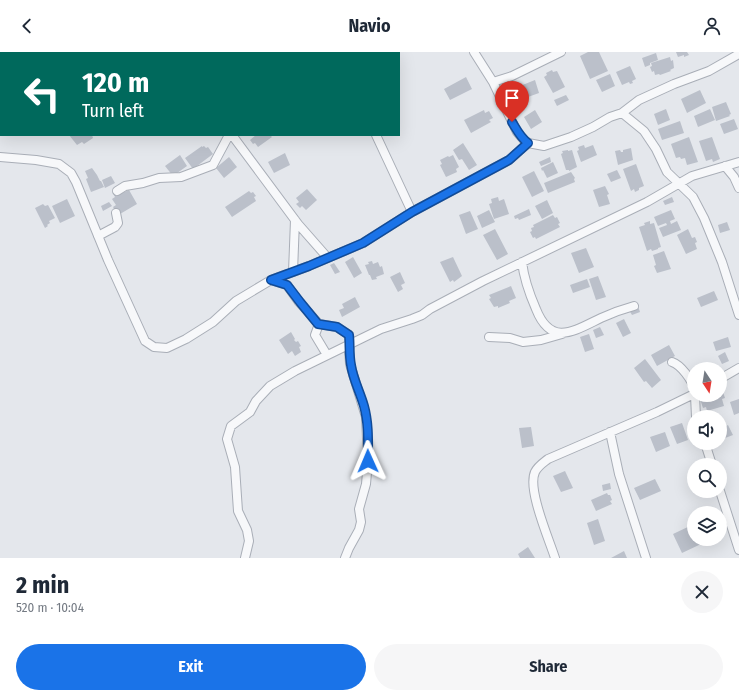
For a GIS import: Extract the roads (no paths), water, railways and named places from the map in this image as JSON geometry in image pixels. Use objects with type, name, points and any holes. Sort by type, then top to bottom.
[{"type":"street","points":[[474,52],[493,82],[517,132],[528,143],[544,146],[578,134],[622,112],[639,100],[674,84],[709,71],[739,54]]},
{"type":"street","points":[[493,82],[512,76],[561,52]]},
{"type":"street","points":[[622,112],[644,131],[656,149],[667,172],[693,197],[704,218],[722,262],[739,315]]},
{"type":"street","points":[[117,191],[125,186],[143,183],[159,178],[181,178],[212,164],[228,136]]},
{"type":"street","points":[[233,136],[295,220],[327,257]]},
{"type":"street","points":[[376,136],[412,212]]},
{"type":"street","points":[[0,157],[59,164],[71,173],[146,341],[154,348],[167,348],[186,339],[213,322],[236,301],[271,280],[363,243],[412,212],[509,160],[528,143]]},
{"type":"street","points":[[245,558],[249,541],[247,530],[238,511],[235,467],[227,440],[231,426],[250,412],[256,401],[270,386],[295,371],[350,343],[381,329],[422,315],[430,309],[483,281],[647,202],[692,176],[739,162]]},
{"type":"street","points":[[725,166],[734,177],[739,188]]},
{"type":"street","points":[[98,236],[118,223],[116,213]]},
{"type":"street","points":[[293,272],[295,220]]},
{"type":"street","points":[[522,262],[526,286],[538,316],[548,328],[558,333],[565,333]]},
{"type":"street","points":[[271,280],[287,285],[318,324],[337,327],[349,335],[350,364],[364,406],[366,417],[368,461],[366,484],[359,509],[361,522],[359,530],[345,558]]},
{"type":"street","points":[[489,337],[510,338],[523,342],[541,340],[574,331],[619,310],[634,306]]},
{"type":"street","points":[[318,324],[315,336],[327,355]]},
{"type":"street","points":[[672,362],[677,363],[687,376]]},
{"type":"street","points":[[727,375],[739,368]]},
{"type":"street","points":[[555,558],[533,489],[535,472],[540,464],[548,459],[687,397]]},
{"type":"street","points":[[610,432],[619,474],[646,558]]},
{"type":"street","points":[[722,498],[739,550]]}]
